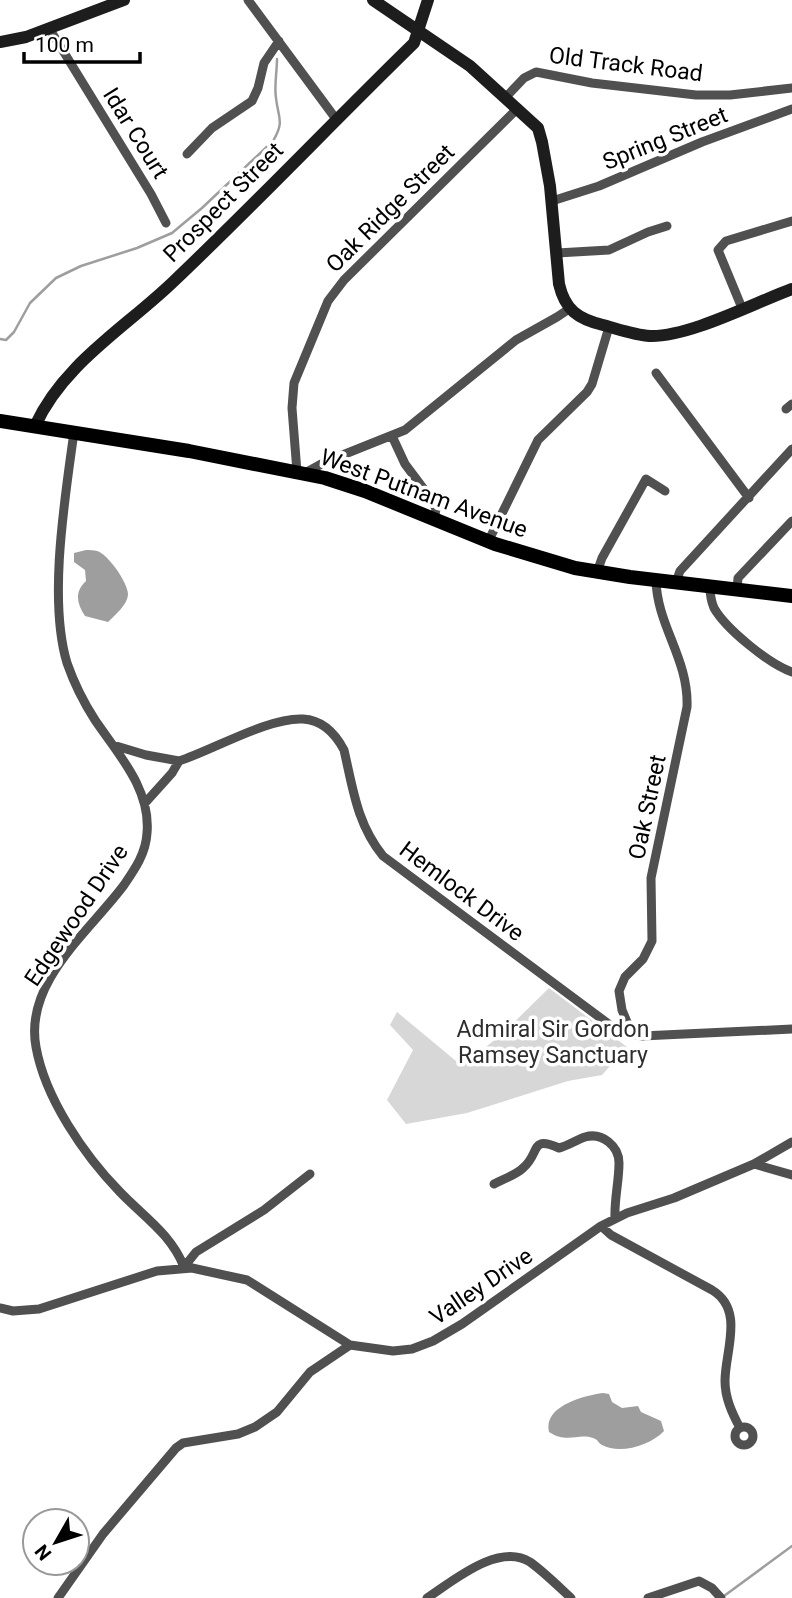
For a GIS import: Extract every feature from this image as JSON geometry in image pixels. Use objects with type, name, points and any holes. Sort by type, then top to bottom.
[{"type":"main road","points":[[0,42],[26,37],[124,0]]},
{"type":"main road","points":[[373,0],[470,66],[532,121],[541,134],[552,201],[562,296],[569,309],[588,321],[609,327],[648,336],[666,335],[694,328],[792,289]]},
{"type":"main road","name":"Prospect Street","points":[[35,426],[45,405],[92,352],[174,281],[414,43],[428,0]]},
{"type":"main road","name":"West Putnam Avenue","points":[[0,421],[189,450],[353,486],[488,542],[562,565],[656,580],[792,596]]},
{"type":"street","points":[[248,0],[336,119]]},
{"type":"street","name":"Idar Court","points":[[49,28],[166,223]]},
{"type":"street","points":[[187,154],[212,128],[252,101],[264,63],[279,41]]},
{"type":"street","name":"Old Track Road","points":[[506,97],[524,78],[536,72],[593,83],[696,95],[730,96],[792,88]]},
{"type":"street","name":"Oak Ridge Street","points":[[301,473],[292,408],[294,383],[328,301],[344,280],[518,108]]},
{"type":"street","name":"Spring Street","points":[[552,201],[599,186],[702,142],[792,109]]},
{"type":"street","points":[[742,308],[718,250],[726,241],[792,221]]},
{"type":"street","points":[[557,253],[609,250],[667,226]]},
{"type":"street","points":[[301,473],[392,436],[421,418],[516,340],[569,309]]},
{"type":"street","points":[[488,542],[538,440],[587,393],[609,327]]},
{"type":"street","points":[[656,373],[749,498]]},
{"type":"street","name":"Edgewood Drive","points":[[74,432],[60,566],[60,622],[68,664],[75,683],[137,783],[145,803],[148,825],[144,850],[117,894],[51,976],[40,999],[35,1036],[45,1076],[60,1109],[83,1148],[121,1194],[165,1233],[184,1268]]},
{"type":"street","points":[[392,436],[405,464],[432,500],[436,509],[434,520]]},
{"type":"street","points":[[676,582],[680,571],[792,449]]},
{"type":"street","points":[[597,572],[602,558],[646,479],[665,491]]},
{"type":"street","points":[[737,589],[738,578],[792,521]]},
{"type":"street","name":"Oak Street","points":[[632,1034],[622,1010],[619,991],[625,977],[643,959],[652,941],[652,878],[687,707],[687,686],[682,665],[658,604],[656,580]]},
{"type":"street","points":[[710,586],[711,600],[721,618],[769,662],[792,672]]},
{"type":"street","name":"Hemlock Drive","points":[[178,761],[278,722],[302,719],[326,727],[334,733],[344,750],[358,813],[383,856],[618,1031],[642,1036],[792,1029]]},
{"type":"street","points":[[113,745],[178,761],[172,773],[145,803]]},
{"type":"street","points":[[494,1184],[524,1168],[543,1142],[549,1142],[559,1148],[586,1137],[602,1137],[613,1145],[619,1162],[615,1219]]},
{"type":"street","name":"Valley Drive","points":[[0,1308],[13,1311],[39,1308],[157,1271],[201,1269],[247,1280],[350,1345],[393,1351],[412,1349],[433,1341],[462,1324],[601,1226],[754,1164],[792,1142]]},
{"type":"street","points":[[754,1164],[792,1175]]},
{"type":"street","points":[[184,1268],[196,1252],[264,1210],[310,1174]]},
{"type":"street","points":[[601,1226],[611,1235],[712,1290],[725,1301],[732,1332],[725,1381],[729,1405],[740,1428]]},
{"type":"street","points":[[58,1598],[103,1534],[176,1448],[183,1443],[238,1434],[256,1427],[277,1412],[310,1372],[350,1345]]},
{"type":"street","points":[[426,1598],[485,1562],[503,1557],[528,1561],[571,1598]]},
{"type":"street","points":[[648,1598],[699,1581],[712,1588],[721,1598]]},
{"type":"green space","name":"Admiral Sir Gordon Ramsey Sanctuary","points":[[549,988],[627,1047],[602,1075],[568,1081],[467,1113],[406,1124],[387,1100],[413,1050],[390,1025],[397,1012],[462,1066],[502,1034]]},
{"type":"shaded area","points":[[86,550],[102,553],[122,577],[127,590],[125,602],[108,622],[85,616],[80,607],[78,594],[86,581],[85,570],[74,562],[74,553]]},
{"type":"shaded area","points":[[609,1394],[612,1402],[622,1408],[638,1406],[641,1412],[661,1421],[664,1431],[643,1444],[626,1449],[609,1448],[593,1438],[567,1438],[549,1432],[552,1415],[558,1409],[576,1400]]},
{"type":"waterway","points":[[0,339],[6,340],[14,332],[30,303],[56,278],[81,266],[137,248],[172,233],[273,141],[280,124],[275,94],[277,59]]},
{"type":"waterway","points":[[724,1596],[792,1546]]}]
